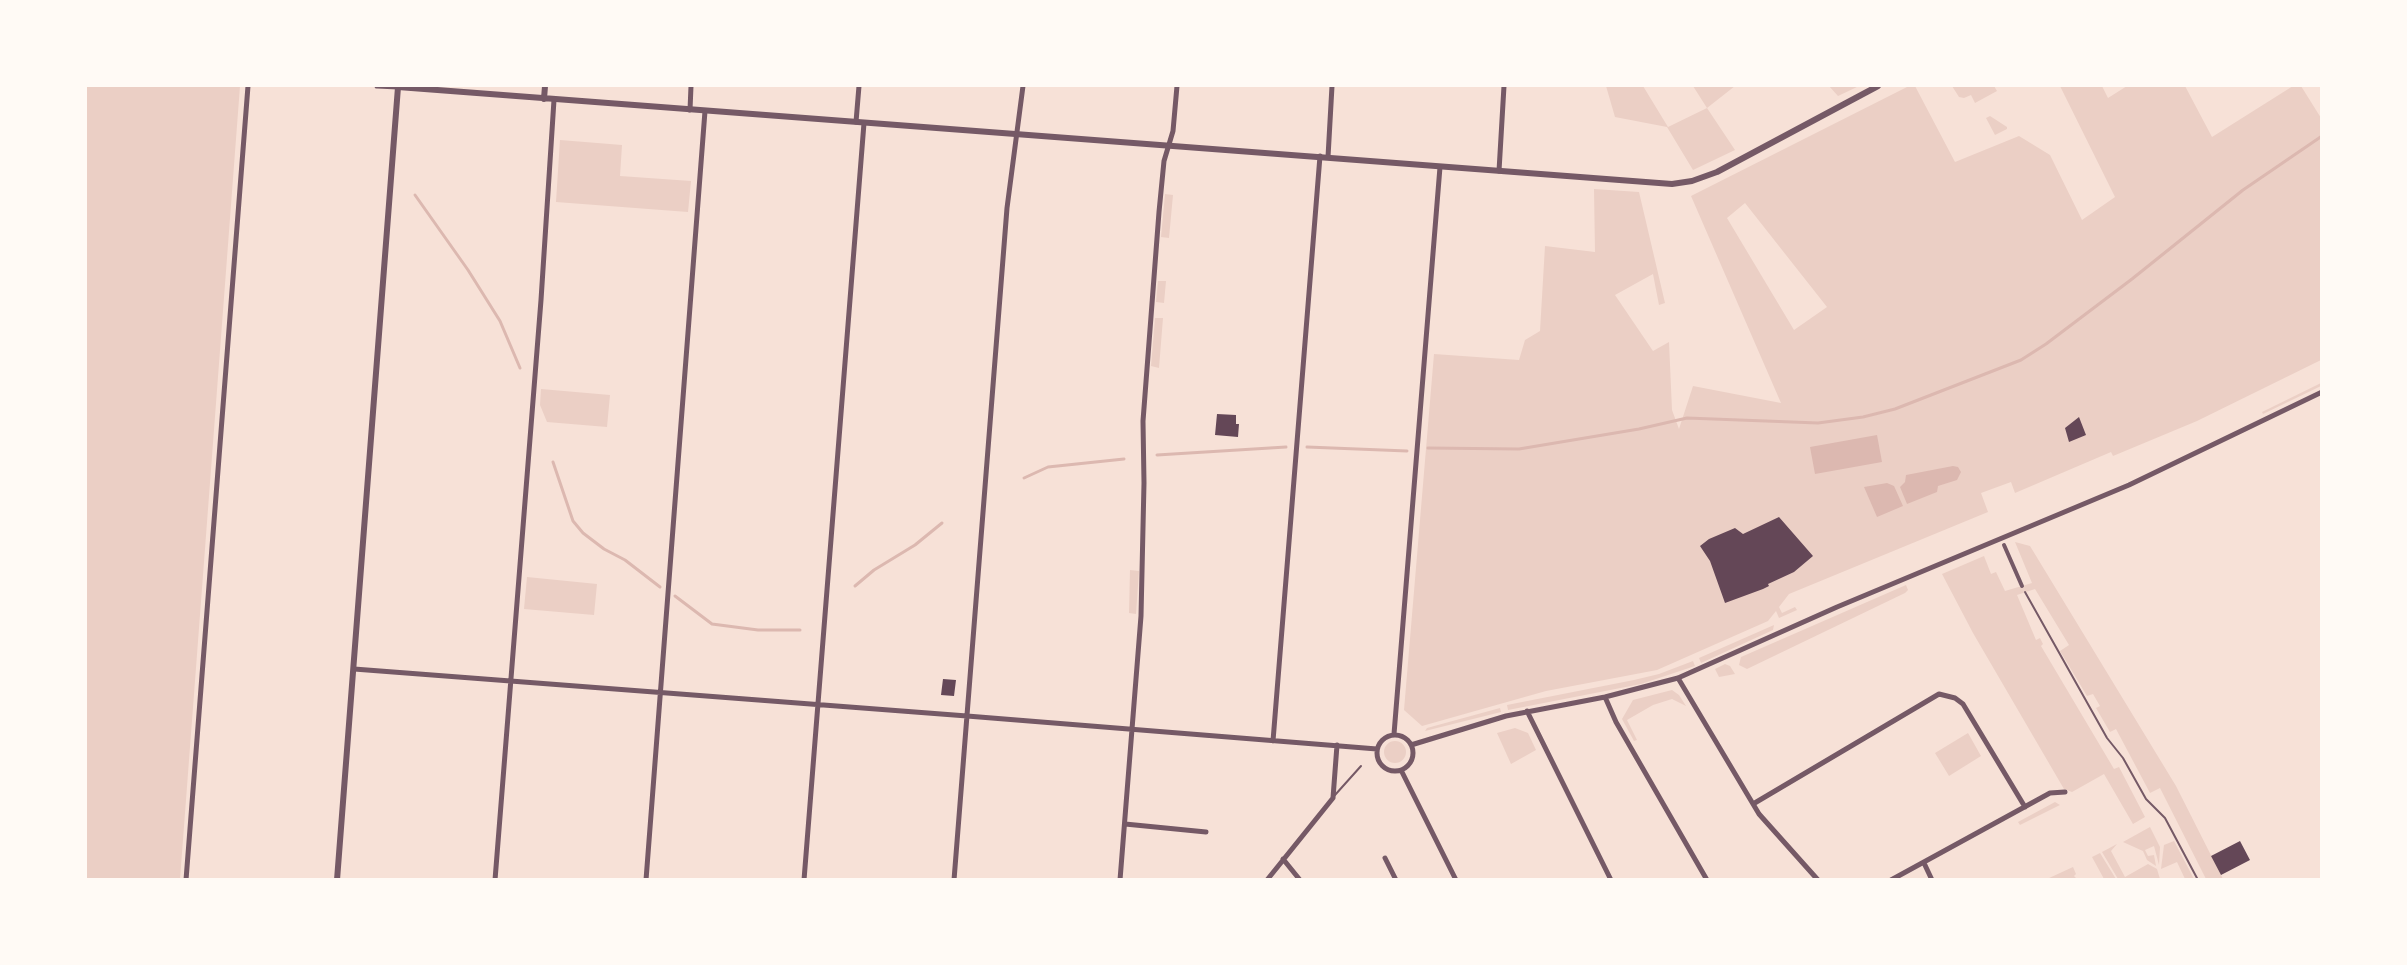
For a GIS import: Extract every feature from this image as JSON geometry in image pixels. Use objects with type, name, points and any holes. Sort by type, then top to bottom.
[{"type":"street","points":[[186,879],[248,86]]},
{"type":"street","points":[[377,86],[1655,183],[1692,181],[1717,172],[1878,86]]},
{"type":"street","points":[[544,99],[545,86]]},
{"type":"street","points":[[690,110],[691,86]]},
{"type":"street","points":[[856,122],[859,86]]},
{"type":"street","points":[[954,879],[1007,208],[1023,86]]},
{"type":"street","points":[[1120,879],[1142,616],[1143,421],[1164,161],[1173,131],[1177,86]]},
{"type":"street","points":[[1328,157],[1332,86]]},
{"type":"street","points":[[1499,171],[1504,86]]},
{"type":"street","points":[[337,879],[398,87]]},
{"type":"street","points":[[495,879],[554,100]]},
{"type":"street","points":[[646,879],[705,111]]},
{"type":"street","points":[[804,879],[864,123]]},
{"type":"street","points":[[1273,741],[1320,156]]},
{"type":"street","points":[[1394,734],[1440,166]]},
{"type":"street","points":[[1411,745],[1527,711],[1605,697],[1678,678],[1837,607],[2129,485],[2322,392]]},
{"type":"street","points":[[2004,545],[2022,586]]},
{"type":"street","points":[[354,669],[1377,749]]},
{"type":"street","points":[[1678,678],[1759,814],[1818,879]]},
{"type":"street","points":[[1753,804],[1939,694],[1948,694],[1963,704],[2025,807]]},
{"type":"street","points":[[1605,697],[1622,732],[1707,879]]},
{"type":"street","points":[[1527,711],[1611,879]]},
{"type":"street","points":[[1394,734],[1404,737],[1411,745],[1413,757],[1401,770],[1390,771],[1378,760],[1377,749],[1383,739],[1394,734]]},
{"type":"street","points":[[1267,879],[1333,798],[1337,745]]},
{"type":"street","points":[[1401,770],[1456,879]]},
{"type":"street","points":[[1891,879],[2050,793],[2065,792]]},
{"type":"street","points":[[1125,824],[1206,831]]},
{"type":"street","points":[[1385,858],[1396,879]]},
{"type":"street","points":[[1283,859],[1300,879]]},
{"type":"street","points":[[1924,863],[1932,879]]},
{"type":"lane","points":[[2025,592],[2107,738],[2122,758],[2146,799],[2165,818],[2198,879]]},
{"type":"lane","points":[[1333,798],[1361,766]]},
{"type":"shaded area","points":[[86,86],[240,86],[180,879],[86,879]]},
{"type":"shaded area","points":[[1606,86],[1643,86],[1668,127],[1707,108],[1735,150],[1693,170],[1667,127],[1615,117]]},
{"type":"shaded area","points":[[1693,86],[1735,86],[1707,108]]},
{"type":"shaded area","points":[[1829,86],[1859,86],[1838,96]]},
{"type":"shaded area","points":[[1909,86],[1915,86],[1955,162],[2019,136],[2050,155],[2082,220],[2115,197],[2060,86],[2102,86],[2108,98],[2127,86],[2185,86],[2212,137],[2293,86],[2301,86],[2321,118],[2321,360],[2197,421],[2113,456],[2111,452],[2015,493],[2011,482],[1981,493],[1988,512],[1789,594],[1779,607],[1782,613],[1795,607],[1797,610],[1779,618],[1776,611],[1768,621],[1657,670],[1546,691],[1422,726],[1404,710],[1434,354],[1519,360],[1525,340],[1540,331],[1545,246],[1595,252],[1594,189],[1639,192],[1665,303],[1659,305],[1653,274],[1615,295],[1653,351],[1669,342],[1672,410],[1679,429],[1693,386],[1781,403],[1691,196]],"holes":[[[1745,203],[1827,307],[1794,330],[1727,218]]]},
{"type":"shaded area","points":[[1952,86],[1994,86],[1997,91],[1975,103],[1971,95],[1964,98],[1959,97]]},
{"type":"shaded area","points":[[1990,116],[2007,129],[1995,135],[1986,118]]},
{"type":"shaded area","points":[[560,140],[622,145],[620,176],[691,181],[688,212],[556,202]]},
{"type":"shaded area","points":[[1165,194],[1173,195],[1169,238],[1161,237]]},
{"type":"shaded area","points":[[1158,281],[1166,281],[1164,303],[1156,302]]},
{"type":"shaded area","points":[[1155,318],[1163,318],[1159,368],[1151,366]]},
{"type":"shaded area","points":[[2321,383],[2321,386],[2263,414],[2262,412]]},
{"type":"shaded area","points":[[541,389],[610,395],[607,427],[547,422],[540,405]]},
{"type":"shaded area","points":[[1877,435],[1882,462],[1815,474],[1810,447]]},
{"type":"shaded area","points":[[1958,467],[1961,472],[1957,480],[1938,486],[1937,492],[1907,504],[1900,487],[1905,482],[1906,475]]},
{"type":"shaded area","points":[[1887,483],[1894,486],[1903,506],[1877,517],[1864,487]]},
{"type":"shaded area","points":[[2015,542],[2030,546],[2176,786],[2223,879],[2206,879],[2160,788],[2150,793],[2116,729],[2110,732],[2096,708],[2100,706],[2093,694],[2087,696],[2060,651],[2069,645],[2035,589],[2017,595],[2036,640],[2040,638],[2043,644],[2041,646],[2114,769],[2119,767],[2145,817],[2133,824],[2104,774],[2072,792],[2064,789],[1973,633],[1942,574],[1984,556],[1991,574],[1996,572],[2005,591],[2032,583]]},
{"type":"shaded area","points":[[1130,570],[1139,571],[1136,614],[1129,613]]},
{"type":"shaded area","points":[[527,577],[597,584],[594,615],[524,609]]},
{"type":"shaded area","points":[[1906,585],[1908,590],[1905,593],[1747,669],[1739,665],[1741,657]]},
{"type":"shaded area","points":[[1774,625],[1773,630],[1701,663],[1699,658]]},
{"type":"shaded area","points":[[1693,661],[1695,666],[1641,684],[1508,710],[1507,705],[1634,680],[1659,674]]},
{"type":"shaded area","points":[[1725,664],[1730,666],[1735,674],[1719,677],[1715,669]]},
{"type":"shaded area","points":[[1672,690],[1679,695],[1686,706],[1672,699],[1653,705],[1627,720],[1637,740],[1634,741],[1622,719],[1633,700]]},
{"type":"shaded area","points":[[1500,708],[1501,712],[1425,731],[1427,728]]},
{"type":"shaded area","points":[[1515,728],[1528,733],[1536,750],[1511,764],[1497,733]]},
{"type":"shaded area","points":[[1968,733],[1981,756],[1949,776],[1935,753]]},
{"type":"shaded area","points":[[1395,741],[1403,744],[1406,752],[1403,760],[1395,763],[1387,760],[1384,752],[1387,744]]},
{"type":"shaded area","points":[[2055,802],[2060,805],[2020,825],[2018,822]]},
{"type":"shaded area","points":[[2150,827],[2160,847],[2159,865],[2154,846],[2145,850],[2148,856],[2154,855],[2156,866],[2147,860],[2143,851],[2123,842]]},
{"type":"shaded area","points":[[2174,841],[2194,879],[2185,879],[2177,862],[2161,869],[2164,845]]},
{"type":"shaded area","points":[[2117,844],[2111,851],[2125,877],[2148,864],[2157,869],[2160,879],[2118,879],[2102,852]]},
{"type":"shaded area","points":[[2100,853],[2116,879],[2104,879],[2092,857]]},
{"type":"shaded area","points":[[2073,867],[2076,874],[2074,876],[2077,879],[2047,879]]},
{"type":"building","points":[[1217,414],[1236,415],[1236,424],[1239,424],[1238,437],[1215,435]]},
{"type":"building","points":[[2079,417],[2086,435],[2069,442],[2065,428]]},
{"type":"building","points":[[1779,517],[1813,556],[1794,572],[1768,584],[1769,586],[1725,603],[1710,561],[1700,546],[1709,539],[1735,528],[1743,534]]},
{"type":"building","points":[[943,679],[956,680],[954,696],[941,695]]},
{"type":"building","points":[[2240,841],[2250,860],[2221,875],[2211,856]]},
{"type":"waterway","points":[[1428,448],[1519,449],[1639,429],[1687,418],[1818,423],[1863,417],[1895,409],[2021,360],[2046,344],[2132,279],[2243,190],[2322,136]]},
{"type":"waterway","points":[[415,195],[468,270],[500,321],[520,368]]},
{"type":"waterway","points":[[1157,455],[1286,447]]},
{"type":"waterway","points":[[1307,447],[1407,451]]},
{"type":"waterway","points":[[1024,478],[1048,467],[1124,459]]},
{"type":"waterway","points":[[553,462],[573,521],[583,533],[604,549],[625,560],[660,587]]},
{"type":"waterway","points":[[855,586],[874,570],[915,545],[942,523]]},
{"type":"waterway","points":[[675,596],[712,624],[758,630],[800,630]]}]
